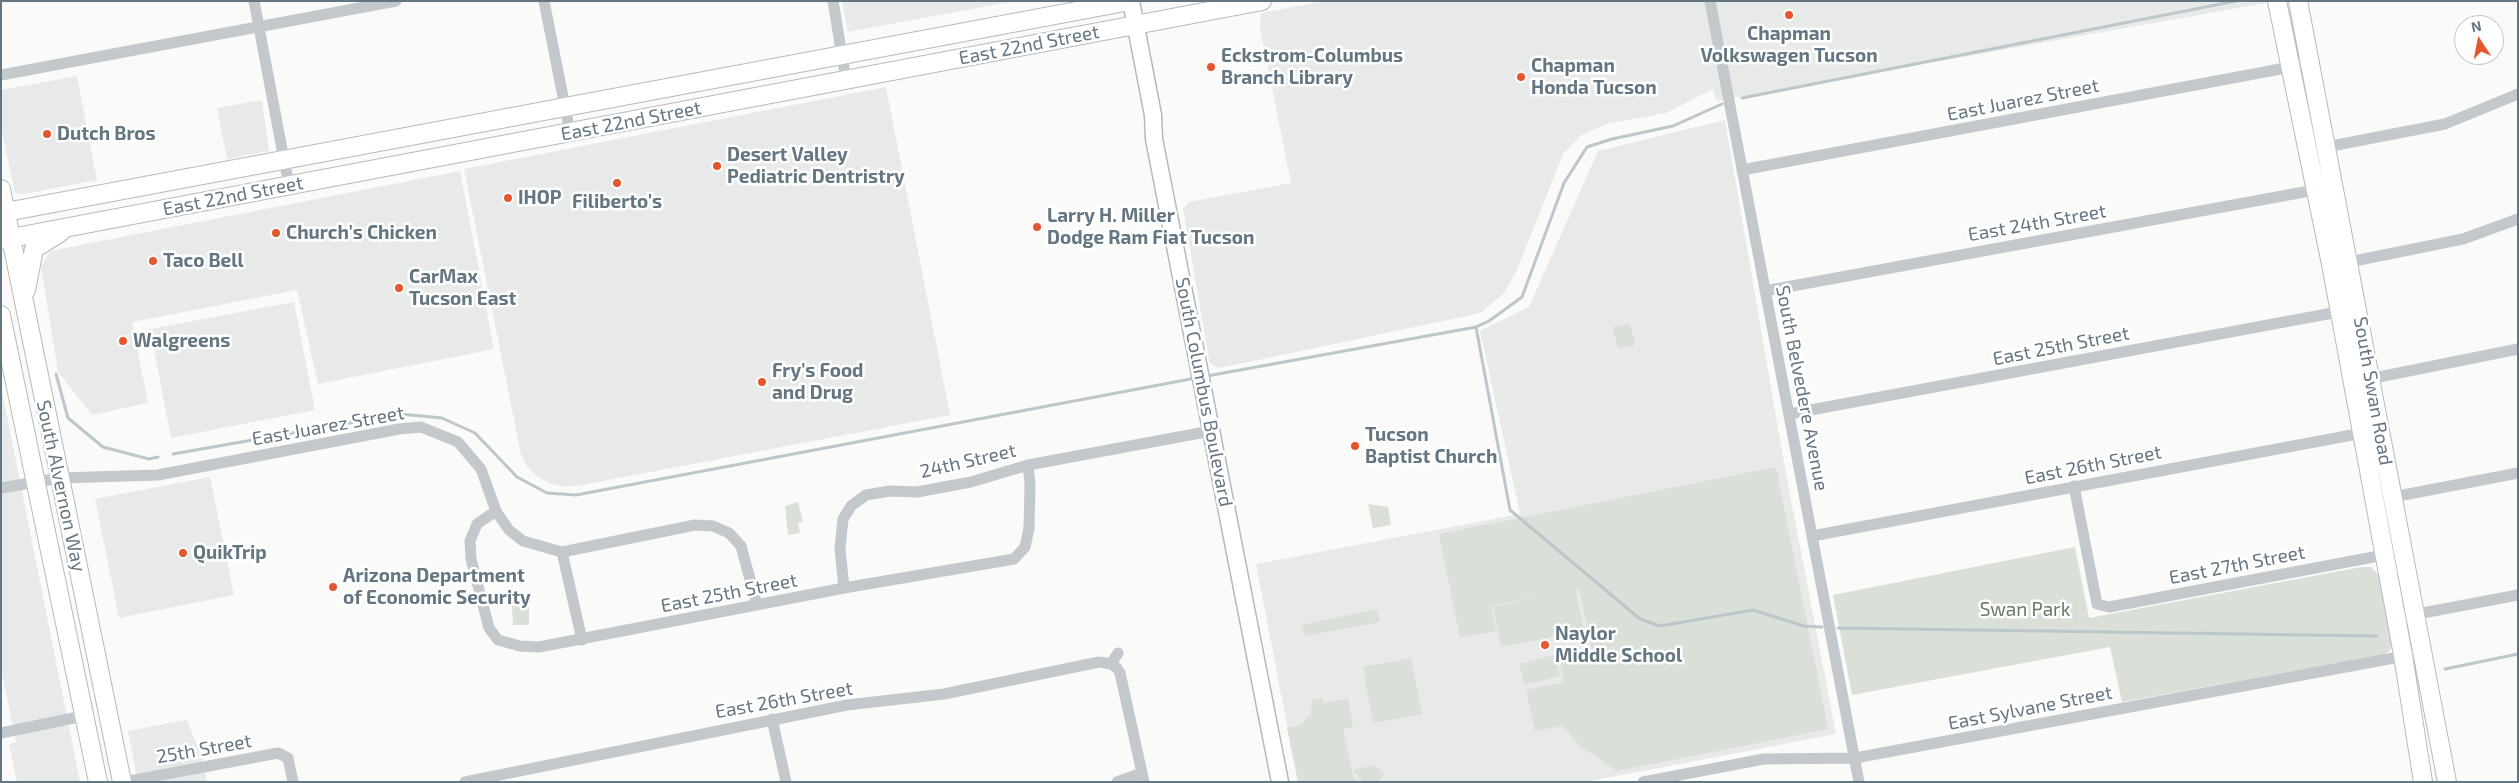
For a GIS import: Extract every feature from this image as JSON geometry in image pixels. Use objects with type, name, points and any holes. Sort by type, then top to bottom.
[{"type":"main road","name":"East 22nd Street","points":[[4,213],[284,162],[565,107],[843,57],[1130,1]]},
{"type":"main road","name":"East 22nd Street","points":[[6,239],[1262,1]]},
{"type":"main road","name":"South Swan Road","points":[[2278,1],[2403,655],[2420,781]]},
{"type":"main road","name":"South Swan Road","points":[[2298,1],[2447,782]]},
{"type":"main road","name":"South Alvernon Way","points":[[1,190],[6,239],[24,300],[123,782]]},
{"type":"main road","points":[[24,300],[34,249],[69,227]]},
{"type":"main road","name":"South Alvernon Way","points":[[1,315],[98,782]]},
{"type":"street","points":[[254,1],[289,186]]},
{"type":"street","points":[[1,75],[396,1]]},
{"type":"street","points":[[544,1],[570,132]]},
{"type":"street","points":[[833,1],[846,80]]},
{"type":"street","name":"South Columbus Boulevard","points":[[1130,1],[1153,115],[1156,148],[1280,782]]},
{"type":"street","name":"South Belvedere Avenue","points":[[1710,1],[1859,782]]},
{"type":"street","name":"East Juarez Street","points":[[1742,170],[2291,67],[2309,60]]},
{"type":"street","points":[[2326,147],[2445,124],[2518,94]]},
{"type":"street","name":"East 24th Street","points":[[1765,291],[2315,190]]},
{"type":"street","points":[[2349,262],[2463,239],[2518,219]]},
{"type":"street","name":"East 25th Street","points":[[1789,414],[2338,312]]},
{"type":"street","points":[[2352,383],[2510,353],[2518,349]]},
{"type":"street","name":"24th Street","points":[[844,588],[840,550],[843,519],[851,506],[859,499],[876,492],[917,492],[971,482],[1028,465],[1150,440],[1158,436],[1211,428]]},
{"type":"street","name":"East Juarez Street","points":[[1,488],[60,478],[158,476],[399,429],[428,429],[458,442],[476,462],[481,469],[496,511],[509,530],[523,541],[562,552],[695,525],[713,526],[729,533],[741,546],[757,605]]},
{"type":"street","name":"East 26th Street","points":[[1812,536],[2380,430]]},
{"type":"street","name":"East 25th Street","points":[[496,511],[477,524],[470,541],[471,559],[489,628],[498,640],[520,646],[538,647],[844,588],[1014,559],[1025,547],[1029,528],[1030,483],[1028,465]]},
{"type":"street","points":[[2393,497],[2518,473]]},
{"type":"street","name":"East 27th Street","points":[[2074,486],[2098,604],[2109,607],[2384,555]]},
{"type":"street","points":[[562,552],[582,640]]},
{"type":"street","points":[[2396,618],[2518,595]]},
{"type":"street","points":[[1117,782],[1143,777],[1120,673],[1111,664],[1118,653]]},
{"type":"street","name":"East Sylvane Street","points":[[1643,782],[1764,759],[1855,758],[2422,653]]},
{"type":"street","name":"East 26th Street","points":[[465,782],[847,705],[944,694],[1090,663],[1111,664]]},
{"type":"street","points":[[1,733],[83,716]]},
{"type":"street","points":[[772,719],[786,782]]},
{"type":"street","name":"25th Street","points":[[123,782],[278,753],[288,758],[293,782]]},
{"type":"shaded area","points":[[842,1],[1015,1],[848,32]]},
{"type":"shaded area","points":[[1325,1],[2266,1],[2266,3],[1716,101],[1713,89],[1666,113],[1606,124],[1580,136],[1563,154],[1517,270],[1504,293],[1481,313],[1220,368],[1210,364],[1183,209],[1189,202],[1291,183],[1260,28],[1261,13]]},
{"type":"shaded area","points":[[77,76],[97,180],[24,194],[15,193],[1,128],[1,90]]},
{"type":"shaded area","points":[[886,87],[950,415],[567,487],[552,484],[539,478],[528,468],[521,455],[464,169]]},
{"type":"shaded area","points":[[262,100],[269,151],[227,159],[217,108]]},
{"type":"shaded area","name":"Naylor Middle School","points":[[1725,120],[1784,463],[1836,734],[1586,782],[1298,782],[1256,564],[1520,514],[1480,331],[1529,307],[1598,151]]},
{"type":"shaded area","points":[[460,171],[494,349],[318,384],[297,290],[132,322],[148,403],[92,415],[58,372],[41,267],[50,251]]},
{"type":"shaded area","points":[[294,302],[315,410],[171,438],[150,329]]},
{"type":"shaded area","points":[[1,386],[80,782],[17,782],[9,744],[16,742],[1,669]]},
{"type":"shaded area","points":[[210,477],[234,595],[119,618],[95,499]]},
{"type":"shaded area","points":[[187,720],[203,760],[207,782],[138,782],[128,731]]},
{"type":"green space","points":[[1630,324],[1635,345],[1618,349],[1613,327]]},
{"type":"green space","points":[[1776,467],[1828,729],[1617,771],[1580,746],[1563,726],[1535,731],[1526,690],[1564,682],[1559,656],[1592,650],[1579,588],[1573,590],[1576,590],[1584,631],[1501,647],[1493,607],[1545,595],[1491,606],[1496,631],[1460,638],[1439,534]]},
{"type":"green space","points":[[798,502],[803,522],[798,523],[800,533],[788,535],[785,506]]},
{"type":"green space","points":[[1368,504],[1388,507],[1391,525],[1373,528]]},
{"type":"green space","name":"Swan Park","points":[[2075,547],[2089,618],[2361,567],[2371,567],[2380,576],[2393,642],[2390,651],[2383,655],[2122,702],[2110,647],[1852,695],[1833,595]]},
{"type":"green space","points":[[512,606],[529,606],[529,625],[513,625]]},
{"type":"green space","points":[[1377,609],[1380,622],[1304,636],[1302,625]]},
{"type":"green space","points":[[1555,655],[1560,676],[1525,685],[1519,664]]},
{"type":"green space","points":[[1411,658],[1422,714],[1373,723],[1363,667]]},
{"type":"green space","points":[[1322,698],[1324,703],[1348,698],[1353,727],[1343,729],[1353,776],[1358,782],[1298,782],[1287,728],[1301,725],[1311,714],[1312,700]]},
{"type":"green space","points":[[1375,765],[1384,774],[1378,782],[1363,782],[1353,770]]},
{"type":"waterway","points":[[1742,98],[2236,1]]},
{"type":"waterway","points":[[1476,327],[1489,321],[1522,297],[1564,183],[1587,147],[1612,139],[1673,126],[1722,104]]},
{"type":"waterway","points":[[1207,376],[1476,327],[1510,510],[1640,619],[1660,626],[1753,610],[1804,626],[1822,627]]},
{"type":"waterway","points":[[56,374],[68,418],[103,447],[149,459],[158,457]]},
{"type":"waterway","points":[[173,454],[400,414],[442,418],[475,433],[517,477],[547,493],[576,495],[1196,378]]},
{"type":"waterway","points":[[1838,628],[2377,636]]},
{"type":"waterway","points":[[2445,669],[2518,654]]},
{"type":"place","name":"Chapman Volkswagen Tucson","points":[[1789,15]]},
{"type":"place","name":"Eckstrom-Columbus Branch Library","points":[[1211,67]]},
{"type":"place","name":"Chapman Honda Tucson","points":[[1521,77]]},
{"type":"place","name":"Dutch Bros","points":[[47,134]]},
{"type":"place","name":"Desert Valley Pediatric Dentristry","points":[[717,166]]},
{"type":"place","name":"Filiberto's","points":[[617,183]]},
{"type":"place","name":"IHOP","points":[[508,198]]},
{"type":"place","name":"Larry H. Miller Dodge Ram Fiat Tucson","points":[[1037,227]]},
{"type":"place","name":"Church's Chicken","points":[[276,233]]},
{"type":"place","name":"Taco Bell","points":[[153,261]]},
{"type":"place","name":"CarMax Tucson East","points":[[399,288]]},
{"type":"place","name":"Walgreens","points":[[123,341]]},
{"type":"place","name":"Fry's Food and Drug","points":[[762,382]]},
{"type":"place","name":"Tucson Baptist Church","points":[[1355,446]]},
{"type":"place","name":"QuikTrip","points":[[183,553]]},
{"type":"place","name":"Arizona Department of Economic Security","points":[[333,587]]},
{"type":"place","name":"Naylor Middle School","points":[[1545,645]]}]
